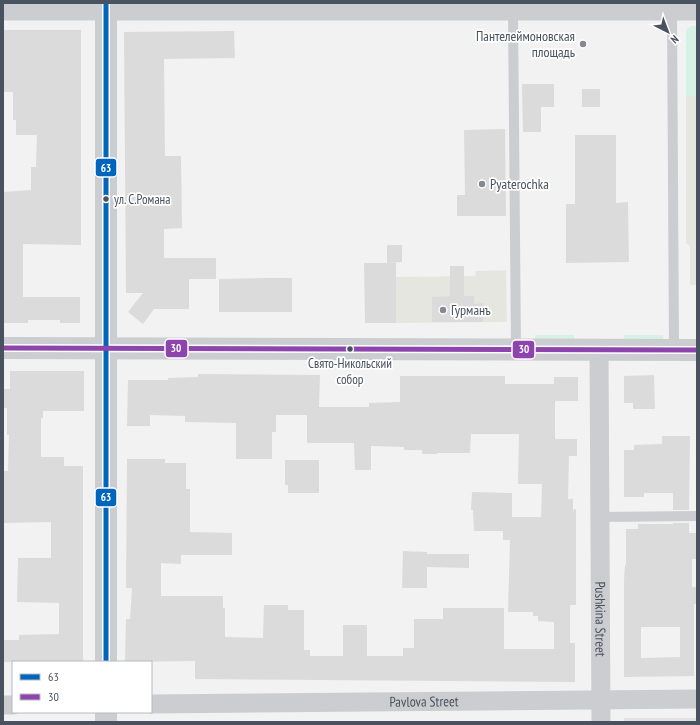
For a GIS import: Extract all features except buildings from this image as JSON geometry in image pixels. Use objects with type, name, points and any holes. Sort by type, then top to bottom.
[{"type":"street","points":[[106,7],[106,661]]},
{"type":"street","points":[[3,11],[106,7],[413,7],[514,11],[697,12]]},
{"type":"street","points":[[3,348],[697,350]]},
{"type":"street","name":"Pushkina Street","points":[[599,350],[601,722]]},
{"type":"street","name":"Pavlova Street","points":[[152,704],[697,698]]},
{"type":"lane","points":[[514,11],[516,350]]},
{"type":"lane","points":[[672,12],[674,350]]},
{"type":"lane","points":[[600,517],[697,516]]},
{"type":"shaded area","points":[[686,96],[697,96],[697,285],[690,285],[690,247],[686,243]]},
{"type":"shaded area","points":[[506,270],[507,322],[396,323],[396,277],[475,276],[476,271]]},
{"type":"shaded area","points":[[624,718],[697,718],[697,722],[624,722]]},
{"type":"green space","points":[[691,26],[697,26],[697,96],[686,96],[686,33],[687,29]]},
{"type":"green space","points":[[535,335],[574,335],[574,346],[535,341]]},
{"type":"green space","points":[[624,335],[663,335],[663,340],[624,345]]},
{"type":"transit line","name":"63","points":[[106,3],[106,661]]},
{"type":"transit line","name":"30","points":[[3,348],[697,350]]},
{"type":"place","name":"Пантелеймоновская площадь","points":[[583,44]]},
{"type":"place","name":"Pyaterochka","points":[[482,184]]},
{"type":"place","name":"ул. С.Романа","points":[[106,199]]},
{"type":"place","name":"Гурманъ","points":[[443,310]]},
{"type":"place","name":"Свято-Никольский собор","points":[[350,349]]}]
